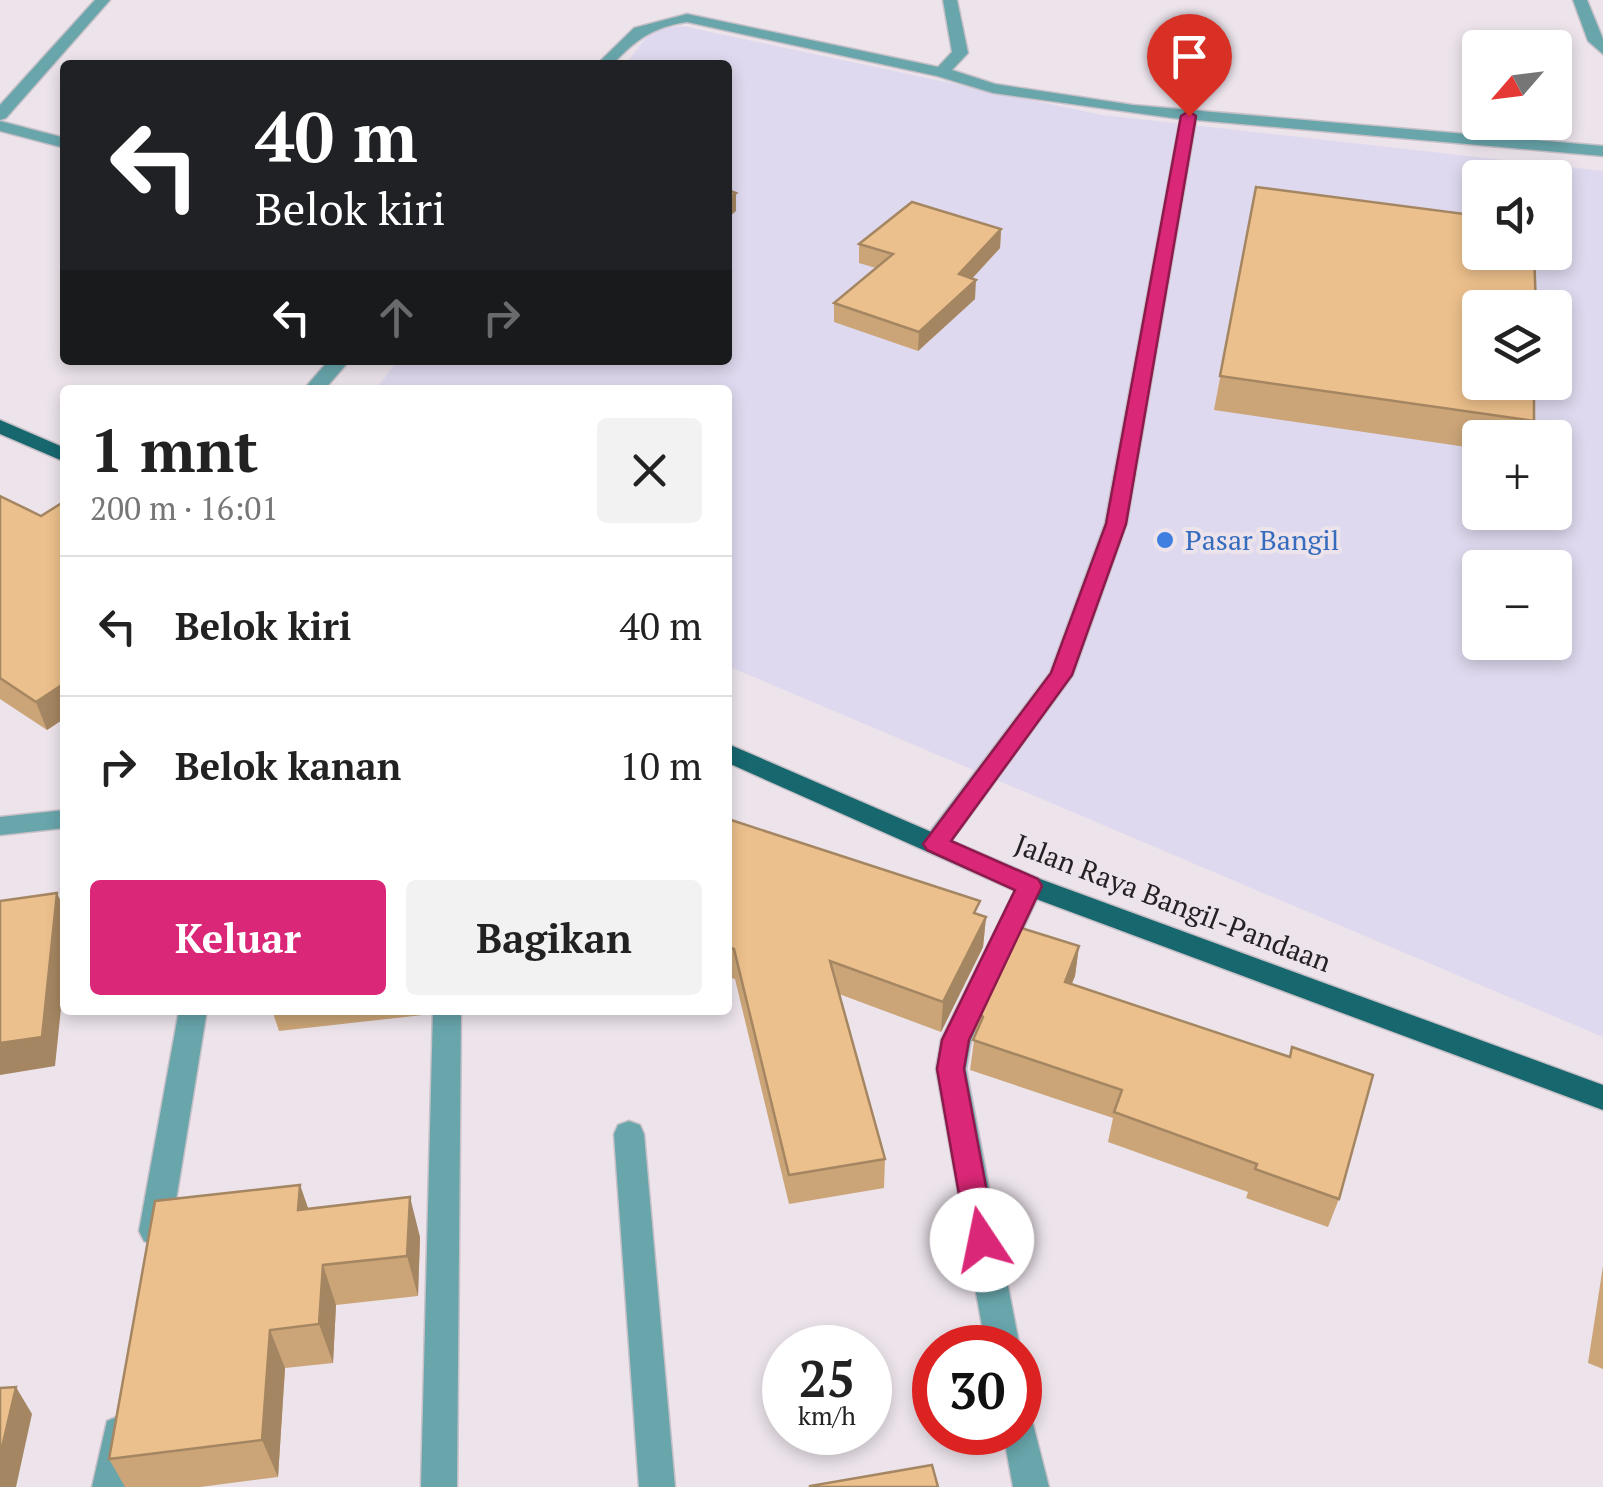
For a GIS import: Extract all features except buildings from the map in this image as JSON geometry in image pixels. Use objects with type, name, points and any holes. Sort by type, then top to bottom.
[{"type":"main road","points":[[0,426],[60,454]]},
{"type":"main road","name":"Jalan Raya Bangil-Pandaan","points":[[732,755],[1030,886],[1603,1098]]},
{"type":"street","points":[[0,115],[103,0]]},
{"type":"street","points":[[942,72],[960,53],[950,0]]},
{"type":"street","points":[[1580,0],[1603,49]]},
{"type":"street","points":[[608,60],[634,30],[655,22],[687,18],[942,72],[993,88],[1189,116],[1603,151]]},
{"type":"street","points":[[935,844],[1061,675],[1116,524],[1189,116]]},
{"type":"street","points":[[0,126],[60,142]]},
{"type":"street","points":[[318,385],[336,365]]},
{"type":"street","points":[[0,826],[60,820]]},
{"type":"street","points":[[998,1325],[950,1069],[956,1040],[1030,886]]},
{"type":"street","points":[[150,1258],[192,1015]]},
{"type":"street","points":[[439,1487],[447,1015]]},
{"type":"street","points":[[629,1134],[657,1487]]},
{"type":"street","points":[[110,1487],[123,1411]]},
{"type":"street","points":[[1025,1455],[1031,1487]]},
{"type":"shaded area","name":"Pasar Bangil","points":[[682,26],[1102,115],[1505,160],[1462,160],[1462,270],[1572,270],[1572,168],[1603,171],[1603,1037],[732,668],[732,385],[379,385],[394,365],[732,365],[732,60],[629,60],[652,30]]},
{"type":"place","name":"Pasar Bangil","points":[[1165,540]]},
{"type":"route","points":[[982,1240],[950,1069],[956,1040],[1030,886],[935,844],[1061,675],[1116,524],[1189,116]]}]
